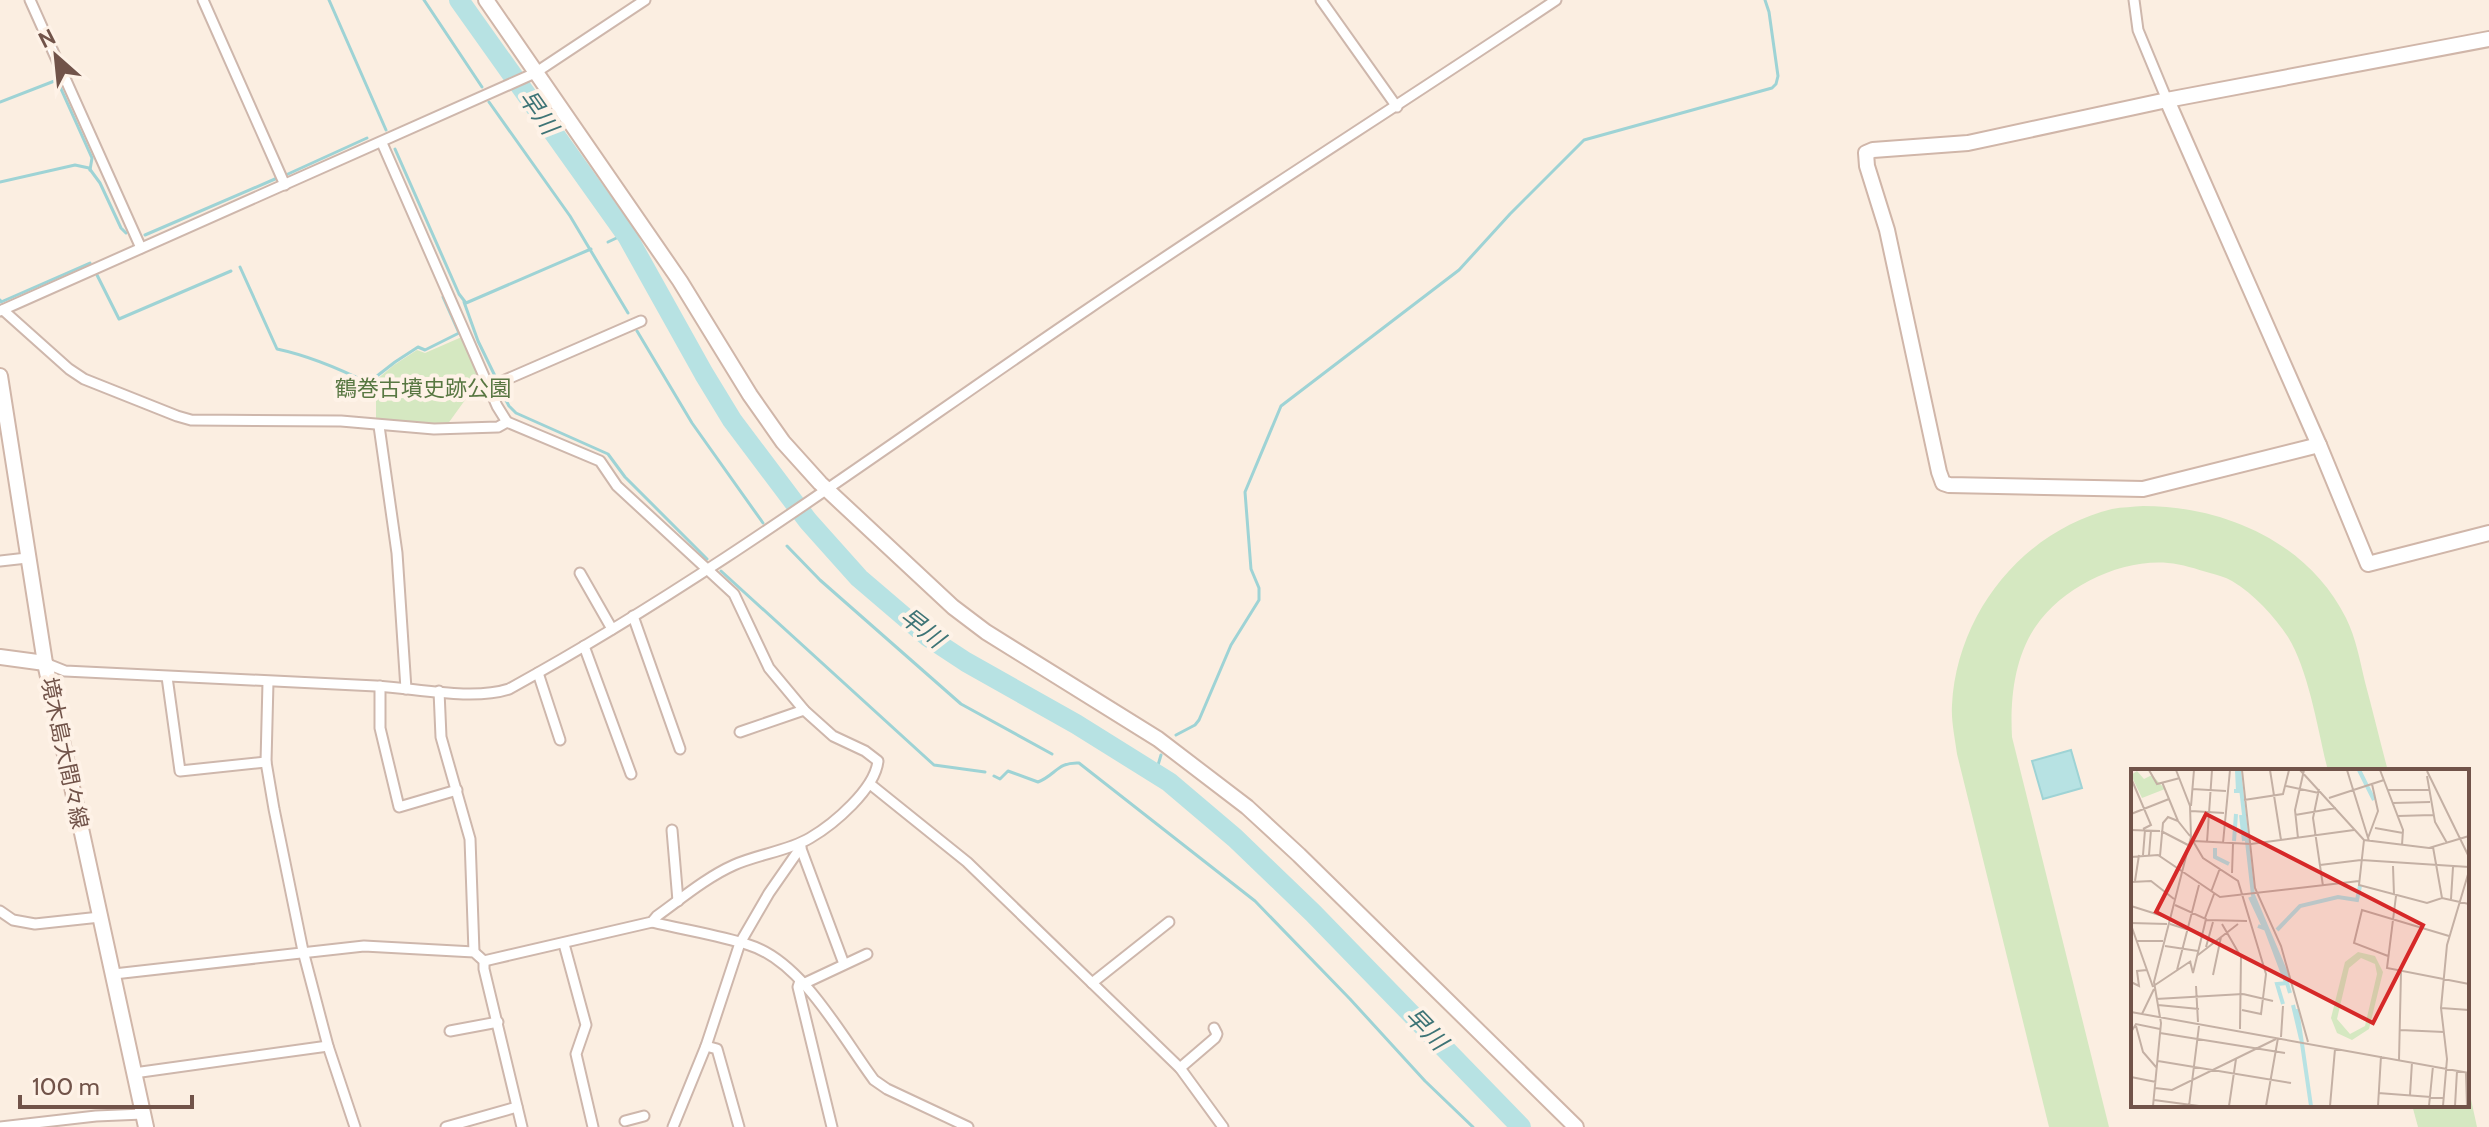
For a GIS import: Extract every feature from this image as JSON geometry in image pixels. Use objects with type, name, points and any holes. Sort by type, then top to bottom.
[{"type":"street","points":[[30,0],[141,248]]},
{"type":"street","points":[[203,0],[285,185]]},
{"type":"street","points":[[486,0],[532,74],[680,281],[750,395],[824,493],[953,607],[986,632],[1158,739],[1247,807],[1576,1127]]},
{"type":"street","points":[[507,422],[498,427],[434,429],[341,421],[191,420],[84,379],[1,310],[497,91],[532,74],[645,0]]},
{"type":"street","points":[[1321,0],[1397,107]]},
{"type":"street","points":[[0,657],[45,663],[65,671],[494,694],[509,689],[707,570],[824,493],[1088,308],[1556,0]]},
{"type":"street","points":[[2134,0],[2138,30],[2167,100],[2368,564],[2489,533]]},
{"type":"street","points":[[2319,445],[2143,489],[1949,485],[1941,479],[1887,230],[1867,166],[1866,153],[1968,143],[2167,100],[2489,39]]},
{"type":"street","points":[[382,143],[507,422],[600,461],[617,486],[734,594],[769,668],[804,710],[833,736],[874,756],[878,766],[870,784],[810,839],[733,866],[678,901],[652,922],[484,961]]},
{"type":"street","points":[[489,387],[641,321]]},
{"type":"street","name":"境木島大間々線","points":[[0,376],[4,426],[45,663],[145,1120]]},
{"type":"street","points":[[379,426],[397,553],[406,689]]},
{"type":"street","points":[[0,561],[27,558]]},
{"type":"street","points":[[580,573],[612,629]]},
{"type":"street","points":[[633,616],[680,749]]},
{"type":"street","points":[[584,646],[631,774]]},
{"type":"street","points":[[538,673],[560,740]]},
{"type":"street","points":[[167,677],[180,771],[266,762]]},
{"type":"street","points":[[268,682],[266,762],[303,951],[328,1046],[355,1127]]},
{"type":"street","points":[[380,686],[380,728],[399,807],[457,790]]},
{"type":"street","points":[[439,691],[441,737],[470,839],[474,952]]},
{"type":"street","points":[[740,732],[804,710]]},
{"type":"street","points":[[870,784],[967,862],[1180,1068],[1223,1127]]},
{"type":"street","points":[[672,830],[678,901]]},
{"type":"street","points":[[673,1127],[706,1046],[740,943],[800,845]]},
{"type":"street","points":[[800,845],[844,964]]},
{"type":"street","points":[[0,911],[13,920],[35,924],[100,917]]},
{"type":"street","points":[[652,922],[750,945],[779,960],[802,982],[874,1080],[968,1127]]},
{"type":"street","points":[[1092,983],[1169,922]]},
{"type":"street","points":[[564,944],[586,1025],[576,1054],[593,1127]]},
{"type":"street","points":[[114,974],[364,946],[474,952],[484,961],[522,1127]]},
{"type":"street","points":[[832,1127],[798,987],[802,982],[867,954]]},
{"type":"street","points":[[450,1031],[498,1022]]},
{"type":"street","points":[[1180,1068],[1215,1038],[1214,1028]]},
{"type":"street","points":[[134,1073],[328,1046]]},
{"type":"street","points":[[706,1046],[717,1049],[739,1127]]},
{"type":"street","points":[[446,1127],[517,1107]]},
{"type":"street","points":[[0,1127],[96,1116],[145,1120]]},
{"type":"street","points":[[631,1122],[644,1116]]},
{"type":"green space","name":"鶴巻古墳史跡公園","points":[[464,336],[491,401],[473,389],[447,425],[376,419],[376,391],[370,385],[417,350],[425,353]]},
{"type":"green space","points":[[2143,506],[2173,508],[2233,521],[2286,549],[2310,568],[2330,591],[2346,618],[2387,769],[2328,769],[2302,667],[2288,637],[2270,613],[2248,592],[2221,576],[2173,564],[2131,566],[2094,578],[2047,612],[2029,638],[2018,665],[2013,694],[2012,737],[2109,1127],[2049,1127],[1957,754],[1952,711],[1957,671],[1967,639],[1981,608],[2000,581],[2024,556],[2050,536],[2080,520],[2112,509]]},
{"type":"green space","points":[[2469,1090],[2477,1127],[2418,1127],[2413,1107],[2469,1107]]},
{"type":"water","points":[[2071,750],[2082,788],[2043,799],[2032,761]]},
{"type":"waterway","points":[[329,0],[386,130]]},
{"type":"waterway","points":[[424,0],[482,87]]},
{"type":"waterway","name":"早川","points":[[459,0],[627,236],[732,420],[808,521],[859,578],[928,637],[1169,782],[1235,838],[1313,913],[1521,1127]]},
{"type":"waterway","points":[[1176,735],[1199,720],[1231,645],[1259,600],[1259,588],[1251,569],[1245,492],[1281,406],[1459,270],[1584,140],[1772,88],[1778,76],[1765,0]]},
{"type":"waterway","points":[[0,102],[57,80],[92,158],[90,170]]},
{"type":"waterway","points":[[489,102],[570,216],[628,313]]},
{"type":"waterway","points":[[288,174],[367,138]]},
{"type":"waterway","points":[[395,149],[459,294],[466,303],[591,249]]},
{"type":"waterway","points":[[0,182],[75,165],[89,168],[126,233]]},
{"type":"waterway","points":[[145,235],[275,179]]},
{"type":"waterway","points":[[608,242],[625,234]]},
{"type":"waterway","points":[[0,300],[90,263]]},
{"type":"waterway","points":[[240,267],[277,349],[324,363],[368,383],[418,347],[425,350],[459,333],[443,297]]},
{"type":"waterway","points":[[97,275],[119,319],[231,271]]},
{"type":"waterway","points":[[464,302],[495,376]]},
{"type":"waterway","points":[[637,331],[692,423],[763,523]]},
{"type":"waterway","points":[[500,389],[516,413],[608,454],[625,477],[707,559]]},
{"type":"waterway","points":[[787,546],[820,580],[961,704],[1052,754]]},
{"type":"waterway","points":[[721,571],[934,765],[985,772]]},
{"type":"waterway","points":[[1156,772],[1161,755]]},
{"type":"waterway","points":[[994,776],[1000,779],[1008,771],[1038,782],[1061,767],[1079,763],[1255,901],[1425,1081],[1473,1127]]}]
